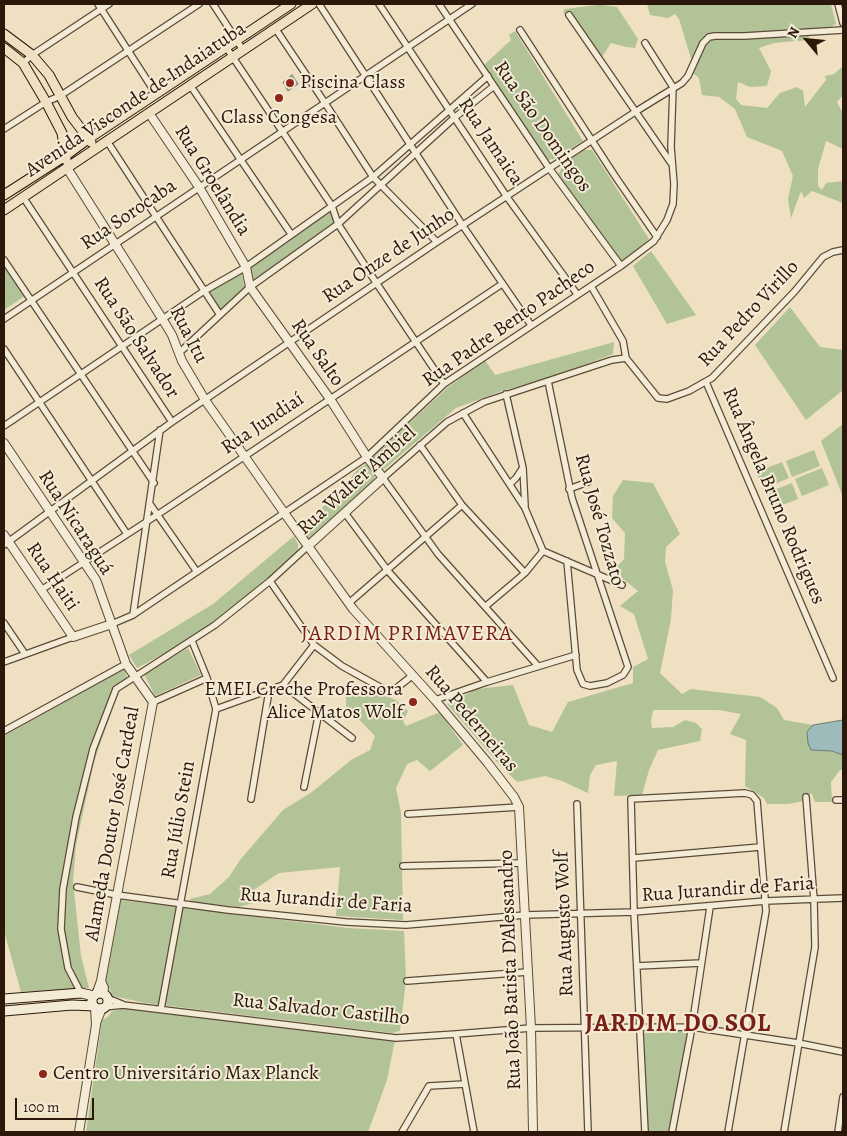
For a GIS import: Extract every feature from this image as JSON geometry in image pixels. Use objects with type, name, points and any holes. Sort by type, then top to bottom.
[{"type":"main road","name":"Avenida Visconde de Indaiatuba","points":[[4,195],[291,4]]},
{"type":"main road","name":"Avenida Visconde de Indaiatuba","points":[[4,210],[312,4]]},
{"type":"main road","points":[[4,34],[32,55],[49,75],[72,118],[96,148]]},
{"type":"main road","points":[[4,48],[23,63],[46,102],[62,133],[66,168]]},
{"type":"main road","points":[[4,999],[81,993],[99,1002]]},
{"type":"main road","points":[[4,1011],[99,1002]]},
{"type":"street","points":[[23,63],[100,6],[108,4]]},
{"type":"street","points":[[4,129],[46,102],[60,96],[199,4]]},
{"type":"street","points":[[213,4],[243,50]]},
{"type":"street","points":[[319,4],[463,226],[531,325]]},
{"type":"street","name":"Rua Jamaica","points":[[379,4],[507,197],[578,294]]},
{"type":"street","name":"Rua São Domingos","points":[[439,4],[550,168],[621,266]]},
{"type":"street","name":"Rua Sorocaba","points":[[4,319],[31,299],[472,4]]},
{"type":"street","points":[[838,4],[843,23]]},
{"type":"street","points":[[100,6],[156,94]]},
{"type":"street","points":[[569,15],[671,163]]},
{"type":"street","points":[[275,28],[373,178],[436,242]]},
{"type":"street","points":[[520,30],[657,237]]},
{"type":"street","points":[[644,43],[674,87],[682,83],[688,76],[703,43],[709,38],[715,36],[843,30]]},
{"type":"street","points":[[226,47],[332,206],[338,224],[444,384]]},
{"type":"street","points":[[4,426],[204,291],[246,267],[373,178],[488,76]]},
{"type":"street","points":[[190,85],[291,234]]},
{"type":"street","points":[[179,353],[250,287],[338,224],[454,118],[494,86]]},
{"type":"street","name":"Rua Onze de Junho","points":[[5,540],[49,511],[160,430],[436,242],[674,87]]},
{"type":"street","name":"Rua Padre Bento Pacheco","points":[[4,662],[133,615],[367,458],[444,384],[621,266],[654,241],[667,220],[672,204],[674,184],[671,163],[674,87]]},
{"type":"street","name":"Rua Groelândia","points":[[149,112],[199,187],[246,267]]},
{"type":"street","points":[[107,141],[220,316]]},
{"type":"street","name":"Rua Itu","points":[[66,168],[172,335],[182,361],[205,400],[285,514]]},
{"type":"street","name":"Rua São Salvador","points":[[23,197],[172,422]]},
{"type":"street","name":"Rua Pedro Virillo","points":[[591,286],[623,341],[626,358],[658,398],[667,400],[706,382],[782,305],[823,257],[843,250]]},
{"type":"street","points":[[4,260],[154,483]]},
{"type":"street","name":"Rua Salto","points":[[246,267],[250,287],[330,399],[367,458],[383,478]]},
{"type":"street","name":"Rua Jundiaí","points":[[41,590],[157,515],[502,284]]},
{"type":"street","points":[[4,349],[38,403],[127,534]]},
{"type":"street","name":"Rua Walter Ambiel","points":[[81,993],[68,968],[61,929],[63,889],[76,817],[93,749],[116,689],[215,625],[270,581],[447,422],[506,394],[612,360],[626,358]]},
{"type":"street","name":"Rua José Tozzato","points":[[548,381],[569,489],[628,667],[623,675],[617,679],[590,686],[584,684],[577,670],[576,655]]},
{"type":"street","name":"Rua Ângela Bruno Rodrigues","points":[[706,382],[833,678]]},
{"type":"street","points":[[506,394],[523,468],[525,508]]},
{"type":"street","points":[[463,413],[525,508],[543,551],[622,585]]},
{"type":"street","points":[[133,615],[146,522],[154,483],[160,430]]},
{"type":"street","name":"Rua Nicaraguá","points":[[4,443],[96,580],[112,624]]},
{"type":"street","points":[[420,445],[462,505],[525,573]]},
{"type":"street","points":[[510,484],[523,468]]},
{"type":"street","points":[[383,478],[438,554],[538,666]]},
{"type":"street","points":[[569,489],[588,482]]},
{"type":"street","points":[[150,504],[196,572]]},
{"type":"street","points":[[349,603],[462,505]]},
{"type":"street","points":[[344,513],[388,571],[487,682]]},
{"type":"street","name":"Rua Pederneiras","points":[[285,514],[349,603],[487,762],[520,807]]},
{"type":"street","name":"Rua Haiti","points":[[5,540],[73,637]]},
{"type":"street","points":[[486,606],[525,573],[543,551]]},
{"type":"street","points":[[435,700],[576,655],[567,562]]},
{"type":"street","points":[[270,581],[314,645],[342,666],[387,691],[394,690],[413,675]]},
{"type":"street","points":[[4,623],[26,654]]},
{"type":"street","name":"Alameda Doutor José Cardeal","points":[[80,1132],[99,1002],[104,988],[101,981],[153,702],[126,664],[112,624]]},
{"type":"street","name":"Rua Júlio Stein","points":[[161,1009],[216,709],[207,678],[192,640]]},
{"type":"street","points":[[216,709],[283,685],[314,645]]},
{"type":"street","points":[[4,731],[126,664]]},
{"type":"street","points":[[153,702],[207,678]]},
{"type":"street","points":[[283,685],[352,738]]},
{"type":"street","points":[[250,799],[269,691]]},
{"type":"street","points":[[304,786],[319,712]]},
{"type":"street","points":[[644,1132],[634,912],[632,799],[745,793],[752,795],[757,801],[766,916],[728,1132]]},
{"type":"street","points":[[784,1132],[815,947],[814,900],[806,796]]},
{"type":"street","points":[[836,800],[843,800]]},
{"type":"street","name":"Rua Augusto Wolf","points":[[577,804],[588,1132]]},
{"type":"street","points":[[408,814],[520,807]]},
{"type":"street","name":"Rua João Batista D'Alessandro","points":[[520,807],[534,1132]]},
{"type":"street","points":[[634,858],[760,847]]},
{"type":"street","points":[[403,866],[523,862]]},
{"type":"street","name":"Rua Jurandir de Faria","points":[[77,887],[180,904],[290,917],[406,925],[525,915],[634,912],[843,898]]},
{"type":"street","points":[[672,1132],[692,1027],[710,907]]},
{"type":"street","points":[[637,966],[701,963]]},
{"type":"street","points":[[407,981],[528,972]]},
{"type":"street","name":"Rua Salvador Castilho","points":[[99,1002],[396,1038],[531,1028],[692,1027],[798,1043],[843,1052]]},
{"type":"street","points":[[456,1034],[474,1132]]},
{"type":"street","points":[[402,1132],[429,1086],[465,1084]]},
{"type":"street","points":[[838,1132],[843,1097]]},
{"type":"green space","points":[[597,4],[617,7],[638,39],[635,48],[611,43],[600,60],[563,12],[565,9]]},
{"type":"green space","points":[[647,4],[831,4],[836,24],[828,28],[811,28],[808,40],[774,43],[759,48],[771,71],[767,86],[750,87],[738,82],[736,99],[741,105],[767,108],[780,93],[797,87],[803,91],[805,107],[826,80],[825,76],[834,74],[843,66],[843,95],[837,102],[843,114],[843,149],[826,141],[818,169],[818,186],[822,190],[826,183],[843,181],[843,203],[812,191],[804,198],[801,191],[791,218],[788,199],[793,176],[782,151],[747,137],[735,109],[719,97],[702,95],[699,78],[689,70],[693,65],[679,19],[675,14],[668,18],[650,15]]},
{"type":"green space","points":[[515,31],[583,141],[555,159],[547,160],[484,65],[511,40],[509,35]]},
{"type":"green space","points":[[584,150],[592,150],[649,239],[621,262],[558,174],[565,163]]},
{"type":"green space","points":[[332,206],[338,224],[250,287],[246,267]]},
{"type":"green space","points":[[651,251],[696,315],[667,324],[633,266]]},
{"type":"green space","points":[[4,264],[25,296],[4,310]]},
{"type":"green space","points":[[241,269],[245,291],[220,315],[204,291]]},
{"type":"green space","points":[[790,307],[820,347],[843,350],[843,390],[806,420],[755,345]]},
{"type":"green space","points":[[614,342],[613,354],[559,375],[499,392],[456,408],[382,471],[371,459],[447,388],[485,360],[495,375]]},
{"type":"green space","points":[[843,424],[843,497],[821,441]]},
{"type":"green space","points":[[814,450],[820,466],[792,477],[786,461]]},
{"type":"green space","points":[[782,462],[789,478],[763,489],[756,472]]},
{"type":"green space","points":[[367,463],[375,475],[374,482],[311,539],[306,539],[300,530],[348,482],[356,471]]},
{"type":"green space","points":[[822,468],[829,485],[802,496],[795,479]]},
{"type":"green space","points":[[623,480],[653,483],[680,534],[666,547],[665,562],[673,590],[671,619],[660,673],[682,694],[691,689],[760,697],[777,708],[784,720],[813,725],[807,732],[816,751],[832,751],[843,755],[843,770],[840,770],[831,782],[832,802],[815,802],[812,794],[804,793],[803,801],[788,804],[767,804],[764,798],[745,786],[746,740],[730,734],[741,714],[719,710],[653,710],[652,728],[673,727],[685,720],[696,723],[702,729],[700,741],[658,750],[649,770],[642,795],[614,796],[617,761],[596,765],[590,775],[588,793],[562,781],[545,776],[517,782],[447,704],[477,689],[513,685],[529,725],[552,732],[568,702],[633,683],[633,667],[648,659],[634,614],[620,606],[638,591],[622,578],[617,567],[624,559],[625,533],[612,518],[613,496]]},
{"type":"green space","points":[[792,483],[798,499],[772,509],[766,493]]},
{"type":"green space","points":[[294,536],[298,544],[298,552],[254,592],[218,620],[175,648],[137,668],[129,655],[213,604]]},
{"type":"green space","points":[[188,648],[201,675],[155,696],[144,674]]},
{"type":"green space","points":[[124,669],[129,682],[119,689],[94,762],[76,845],[73,882],[81,956],[89,988],[21,992],[4,931],[4,736]]},
{"type":"green space","points":[[350,682],[396,700],[408,711],[403,721],[406,726],[440,712],[463,745],[430,771],[417,760],[407,764],[396,788],[401,813],[403,920],[336,916],[340,867],[279,873],[255,889],[253,903],[239,907],[191,902],[190,899],[210,894],[229,877],[240,860],[283,810],[312,792],[351,760],[370,750],[375,736],[346,706],[346,698],[342,693]]},
{"type":"green space","points":[[121,900],[348,928],[404,931],[406,980],[400,1031],[392,1033],[145,1003],[113,996],[106,982]]},
{"type":"green space","points":[[126,1008],[395,1040],[387,1080],[368,1132],[86,1132],[102,1020],[108,1017],[112,1011]]},
{"type":"green space","points":[[685,1029],[688,1034],[670,1132],[648,1132],[644,1035],[647,1030]]},
{"type":"water","name":"Piscina Class","points":[[292,75],[298,84],[288,91],[283,82]]},
{"type":"water","points":[[843,720],[843,755],[832,751],[811,750],[807,732],[813,725]]},
{"type":"place","name":"Piscina Class","points":[[290,83]]},
{"type":"place","name":"Class Congesa","points":[[279,98]]},
{"type":"place","name":"EMEI Creche Professora Alice Matos Wolf","points":[[413,702]]},
{"type":"place","name":"Centro Universitário Max Planck","points":[[43,1074]]},
{"type":"district","name":"JARDIM PRIMAVERA","points":[[407,635]]},
{"type":"district","name":"JARDIM DO SOL","points":[[678,1025]]}]
